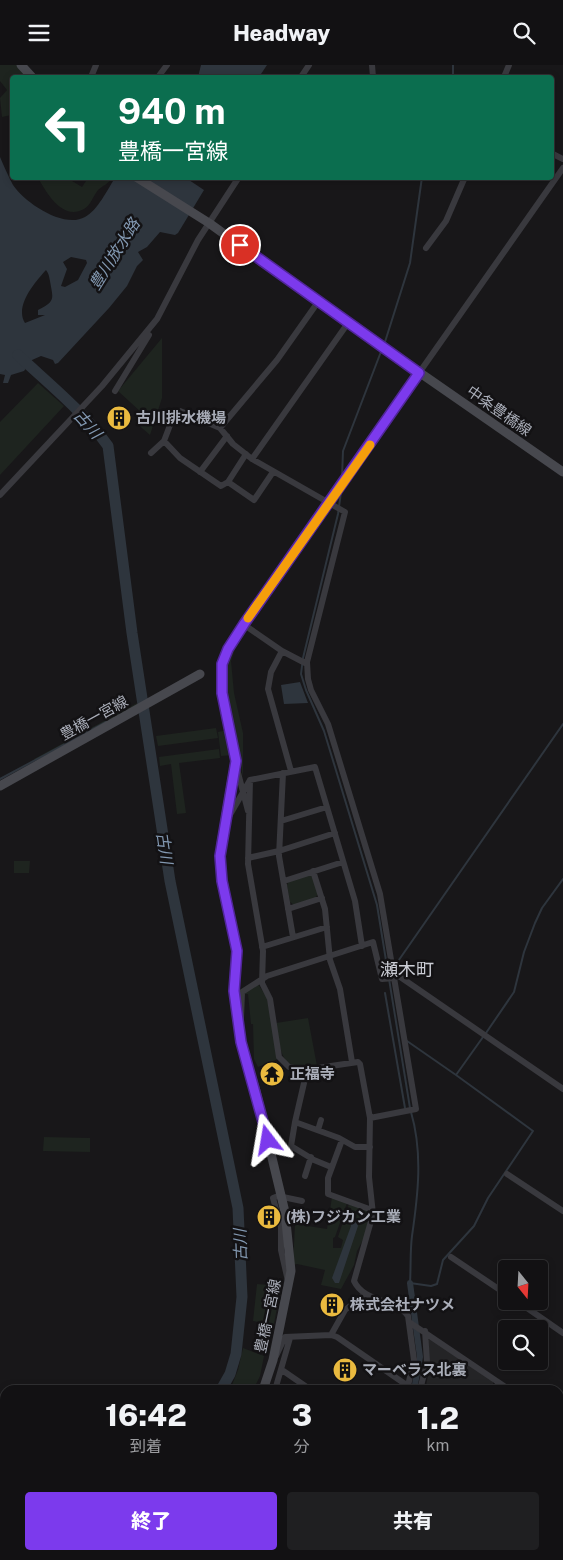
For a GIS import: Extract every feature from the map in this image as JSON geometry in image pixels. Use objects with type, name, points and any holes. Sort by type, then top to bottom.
[{"type":"main road","points":[[21,65],[30,75]]},
{"type":"main road","points":[[141,180],[209,223],[419,373]]},
{"type":"main road","name":"中条豊橋線","points":[[419,373],[563,472]]},
{"type":"main road","name":"豊橋一宮線","points":[[264,1385],[273,1360],[291,1269],[286,1216],[256,1091],[241,1042],[240,1021],[234,991],[237,951],[221,871],[221,844],[227,820],[236,761],[222,693],[222,664],[228,649],[244,624],[332,504],[341,483],[419,373]]},
{"type":"main road","name":"豊橋一宮線","points":[[0,785],[200,675]]},
{"type":"street","points":[[554,180],[563,167]]},
{"type":"street","points":[[115,391],[209,223],[237,180]]},
{"type":"street","points":[[426,248],[446,221],[464,180]]},
{"type":"street","points":[[419,373],[554,180]]},
{"type":"street","points":[[220,428],[271,367],[318,302]]},
{"type":"street","points":[[252,459],[348,323]]},
{"type":"street","points":[[0,495],[102,386],[153,324]]},
{"type":"street","points":[[150,453],[164,441],[175,412],[180,411],[220,428],[233,444],[252,459],[345,512],[304,663],[311,690],[328,724],[380,894],[400,1041],[416,1109],[370,1118]]},
{"type":"street","points":[[200,472],[227,436]]},
{"type":"street","points":[[164,441],[180,458],[221,486],[228,482],[246,454]]},
{"type":"street","points":[[228,482],[254,500],[273,472]]},
{"type":"street","points":[[244,624],[282,651],[304,663]]},
{"type":"street","points":[[282,651],[271,672],[268,689],[291,771]]},
{"type":"street","points":[[236,761],[250,815]]},
{"type":"street","points":[[250,779],[315,767],[356,901],[362,946]]},
{"type":"street","points":[[283,773],[280,851],[293,937]]},
{"type":"street","points":[[227,820],[250,779]]},
{"type":"street","points":[[250,779],[248,858],[262,947],[262,979],[270,999],[279,1057],[289,1067],[307,1070],[352,1062],[359,1062],[361,1065],[370,1118],[369,1177],[372,1210],[363,1253],[354,1281],[365,1294],[404,1311],[410,1322],[414,1360],[409,1385]]},
{"type":"street","points":[[281,821],[327,807]]},
{"type":"street","points":[[248,858],[280,851],[335,833]]},
{"type":"street","points":[[284,881],[343,862]]},
{"type":"street","points":[[313,871],[322,898],[330,956],[340,989],[352,1062]]},
{"type":"street","points":[[288,909],[322,898]]},
{"type":"street","points":[[262,947],[327,927]]},
{"type":"street","points":[[240,1021],[242,992],[262,979],[375,941],[381,978],[391,974]]},
{"type":"street","points":[[391,974],[486,1035],[563,1089]]},
{"type":"street","points":[[307,1070],[291,1145],[319,1163],[331,1167]]},
{"type":"street","points":[[318,1130],[321,1120]]},
{"type":"street","points":[[295,1122],[342,1139],[355,1147],[370,1147]]},
{"type":"street","points":[[342,1139],[328,1178],[328,1194],[372,1210]]},
{"type":"street","points":[[305,1176],[311,1157]]},
{"type":"street","points":[[508,1174],[563,1211]]},
{"type":"street","points":[[281,1198],[302,1201]]},
{"type":"street","points":[[451,1257],[498,1289]]},
{"type":"street","points":[[331,1335],[345,1310],[365,1294]]},
{"type":"street","points":[[530,1310],[563,1333]]},
{"type":"street","points":[[410,1322],[502,1385]]},
{"type":"street","points":[[421,1385],[427,1362],[424,1330]]},
{"type":"street","points":[[273,1360],[284,1340],[290,1337],[331,1335],[337,1337],[404,1385]]},
{"type":"street","points":[[277,1385],[290,1337]]},
{"type":"street","points":[[282,1370],[304,1385]]},
{"type":"shaded area","points":[[0,65],[20,65],[28,75],[10,75],[10,115],[2,117],[0,98],[7,90],[0,81]]},
{"type":"shaded area","points":[[39,180],[70,180],[82,187],[87,180],[110,180],[98,190],[84,209],[76,212],[69,211],[56,204]]},
{"type":"shaded area","points":[[162,338],[162,398],[150,435],[135,422],[142,413],[118,391]]},
{"type":"shaded area","points":[[38,383],[64,406],[0,475],[0,422]]},
{"type":"shaded area","points":[[246,630],[235,649],[231,661],[234,693],[243,733],[243,777],[229,708],[225,662]]},
{"type":"shaded area","points":[[137,703],[138,706],[37,761],[34,759]]},
{"type":"shaded area","points":[[216,728],[218,738],[158,746],[156,736]]},
{"type":"shaded area","points":[[228,730],[233,755],[221,756],[218,732]]},
{"type":"shaded area","points":[[219,749],[220,758],[179,763],[186,813],[177,814],[171,764],[160,766],[159,757]]},
{"type":"shaded area","points":[[14,861],[30,861],[29,873],[14,873]]},
{"type":"shaded area","points":[[309,875],[313,877],[318,894],[315,898],[294,905],[290,902],[287,885],[289,881]]},
{"type":"shaded area","points":[[258,984],[267,998],[278,1059],[258,1067],[254,1059],[253,1024],[251,1024],[248,994],[245,994],[245,991]]},
{"type":"shaded area","points":[[308,1018],[317,1066],[295,1066],[284,1058],[279,1043],[276,1023]]},
{"type":"shaded area","points":[[44,1137],[90,1138],[90,1152],[43,1151]]},
{"type":"shaded area","points":[[332,1197],[347,1203],[333,1238],[333,1248],[341,1248],[343,1240],[338,1237],[349,1204],[370,1214],[365,1236],[357,1251],[354,1265],[341,1289],[321,1285],[325,1270],[297,1264],[293,1265],[295,1224],[327,1229]]},
{"type":"shaded area","points":[[257,1284],[281,1286],[274,1324],[253,1321]]},
{"type":"shaded area","points":[[431,1339],[493,1381],[493,1385],[426,1385],[429,1371],[428,1340]]},
{"type":"shaded area","points":[[243,1348],[264,1356],[260,1376],[256,1385],[232,1385]]},
{"type":"water","points":[[201,65],[267,65],[260,75],[198,75]]},
{"type":"water","name":"豊川放水路","points":[[0,157],[13,185],[26,199],[46,212],[67,220],[76,220],[90,214],[114,180],[189,180],[204,190],[178,233],[175,235],[160,232],[147,247],[138,252],[143,260],[137,266],[127,286],[58,363],[55,364],[53,360],[41,356],[32,360],[24,371],[11,375],[8,383],[3,383],[5,375],[0,374]],"holes":[[[71,257],[86,260],[87,263],[78,280],[65,287],[61,286],[67,269],[63,262]],[[46,270],[52,299],[38,310],[38,315],[45,315],[25,323],[22,316],[24,302],[32,287]]]},
{"type":"water","points":[[300,682],[308,703],[284,704],[281,685]]},
{"type":"water","points":[[348,1212],[354,1214],[358,1226],[339,1283],[335,1283],[332,1278],[351,1226]]},
{"type":"waterway","points":[[453,65],[453,75]]},
{"type":"waterway","points":[[384,345],[410,263],[422,180]]},
{"type":"waterway","points":[[342,477],[343,451],[382,349]]},
{"type":"waterway","name":"古川","points":[[18,355],[77,409],[108,446],[132,633],[170,881],[238,1208],[242,1297],[236,1354],[230,1374],[224,1385]]},
{"type":"waterway","points":[[341,492],[338,514],[303,658],[301,674],[324,731],[377,905],[410,1108]]},
{"type":"waterway","points":[[0,779],[106,722]]},
{"type":"waterway","points":[[394,967],[563,724]]},
{"type":"waterway","points":[[486,1033],[514,992],[524,952],[535,923],[542,908],[563,879]]},
{"type":"waterway","points":[[385,993],[405,1108]]},
{"type":"waterway","points":[[411,1112],[417,1143],[418,1174],[411,1242],[410,1283],[431,1286],[437,1284],[443,1260],[474,1226],[488,1198],[533,1131],[456,1075],[483,1037]]},
{"type":"waterway","points":[[407,1041],[456,1075]]},
{"type":"waterway","points":[[410,1283],[420,1357],[415,1385]]},
{"type":"slow traffic","points":[[248,618],[332,499],[339,486],[370,445]]},
{"type":"place","name":"古川排水機場","points":[[119,418]]},
{"type":"place","name":"正福寺","points":[[272,1074]]},
{"type":"place","name":"(株)フジカン工業","points":[[269,1217]]},
{"type":"place","name":"株式会社ナツメ","points":[[332,1305]]},
{"type":"place","name":"マーベラス北裏","points":[[345,1370]]},
{"type":"district","name":"瀬木町","points":[[407,970]]},
{"type":"route","points":[[240,245],[419,373],[244,624],[225,654],[222,664],[222,693],[236,761],[227,820],[221,844],[221,871],[227,909],[237,951],[234,991],[237,1014],[240,1021],[241,1042],[268,1140]]}]
